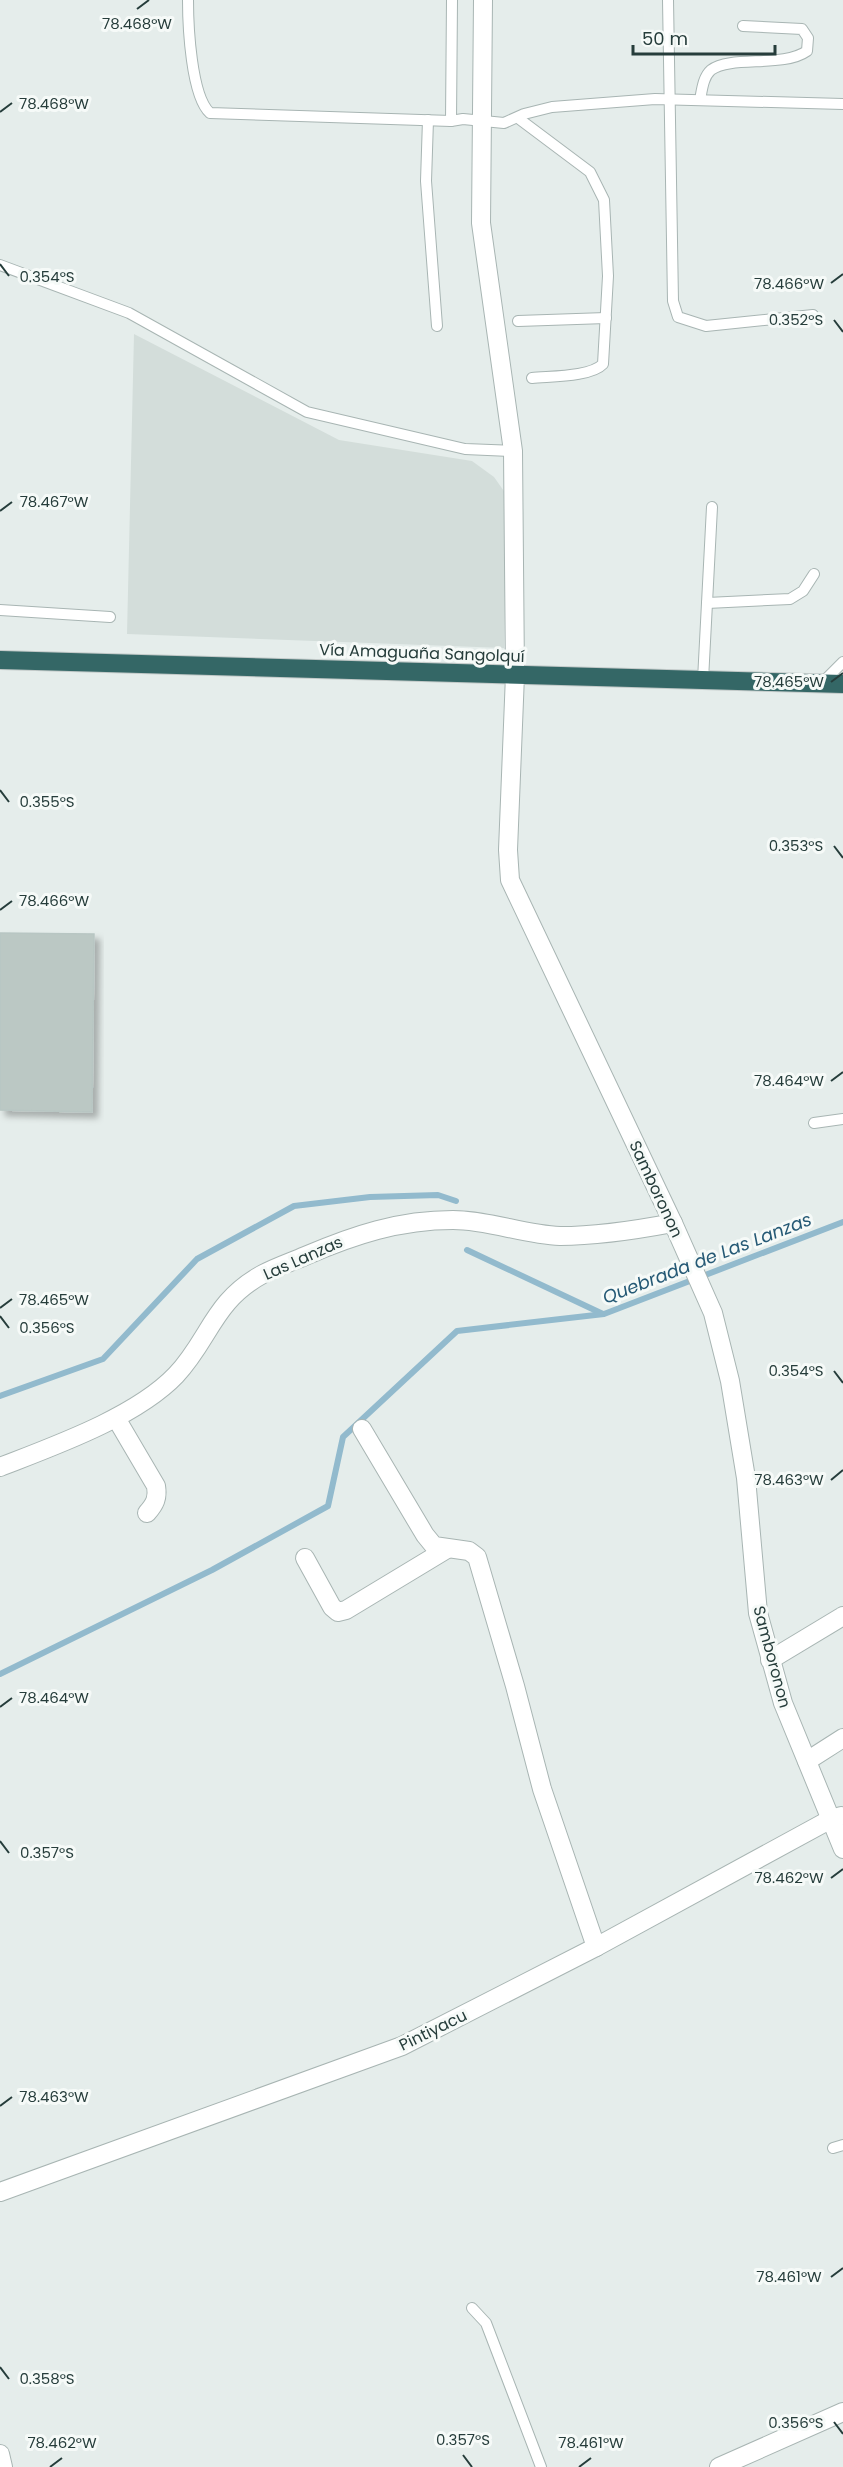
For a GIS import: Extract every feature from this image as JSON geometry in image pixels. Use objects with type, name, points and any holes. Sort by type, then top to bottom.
[{"type":"highway","name":"Vía Amaguaña Sangolquí","points":[[0,660],[843,684]]},
{"type":"street","name":"Samboronon","points":[[483,0],[482,223],[513,451],[514,675],[507,850],[510,880],[713,1313],[730,1381],[746,1479],[758,1613],[783,1703],[807,1761],[837,1817],[843,1849]]},
{"type":"street","name":"Las Lanzas","points":[[0,1467],[116,1418],[176,1376],[214,1317],[234,1294],[263,1274],[352,1236],[402,1224],[454,1220],[559,1236],[631,1231],[676,1231]]},
{"type":"street","points":[[116,1418],[156,1486],[158,1495],[147,1513]]},
{"type":"street","points":[[362,1429],[425,1535],[435,1546],[469,1551],[477,1557],[542,1789],[596,1947]]},
{"type":"street","points":[[305,1558],[332,1607],[338,1611],[346,1610],[447,1549]]},
{"type":"street","points":[[771,1659],[843,1616]]},
{"type":"street","points":[[807,1761],[843,1738]]},
{"type":"street","name":"Pintiyacu","points":[[0,2192],[402,2046],[596,1947],[837,1817]]},
{"type":"street","points":[[719,2467],[843,2412]]},
{"type":"street","points":[[0,2454],[3,2467]]},
{"type":"lane","points":[[188,0],[188,40],[203,107],[210,113],[451,121],[463,119],[504,123],[524,114],[552,107],[669,100],[843,104]]},
{"type":"lane","points":[[451,121],[452,0]]},
{"type":"lane","points":[[668,0],[673,301],[678,317],[706,326],[813,315]]},
{"type":"lane","points":[[700,100],[704,81],[711,71],[722,65],[787,60],[807,51],[808,38],[802,29],[742,26]]},
{"type":"lane","points":[[518,118],[591,172],[604,200],[608,276],[604,360],[599,369],[532,378]]},
{"type":"lane","points":[[428,120],[426,181],[437,326]]},
{"type":"lane","points":[[0,265],[129,313],[307,412],[465,449],[513,451]]},
{"type":"lane","points":[[518,321],[606,318]]},
{"type":"lane","points":[[703,680],[712,507]]},
{"type":"lane","points":[[707,603],[790,599],[803,591],[814,574]]},
{"type":"lane","points":[[0,610],[110,616]]},
{"type":"lane","points":[[822,683],[843,662]]},
{"type":"lane","points":[[814,1123],[843,1119]]},
{"type":"lane","points":[[472,2308],[486,2323],[541,2467]]},
{"type":"shaded area","points":[[134,334],[339,440],[472,461],[494,477],[506,494],[504,648],[127,634]]},
{"type":"building","points":[[0,933],[94,934],[92,1112],[0,1110]]},
{"type":"waterway","points":[[0,1396],[103,1359],[197,1259],[294,1206],[370,1197],[438,1195],[456,1201]]},
{"type":"waterway","name":"Quebrada de Las Lanzas","points":[[0,1674],[212,1570],[328,1506],[343,1437],[457,1331],[604,1314],[843,1222]]},
{"type":"waterway","points":[[467,1250],[603,1314]]}]
